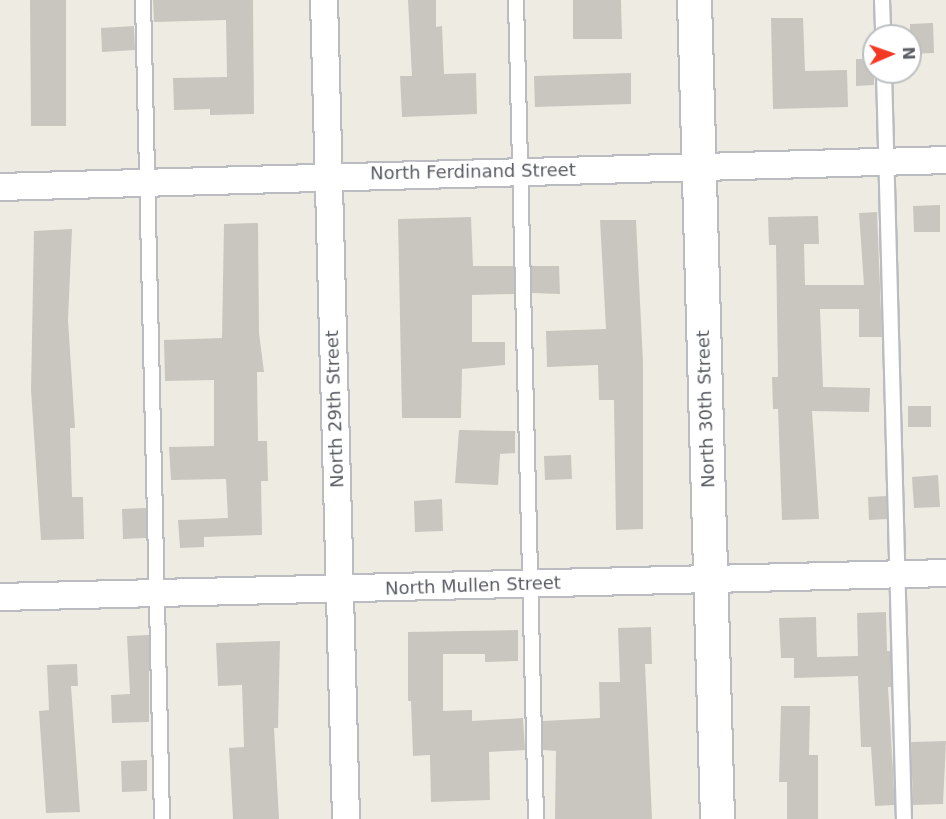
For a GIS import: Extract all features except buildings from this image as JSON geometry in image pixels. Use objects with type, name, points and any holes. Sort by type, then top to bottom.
[{"type":"main road","name":"North 30th Street","points":[[694,0],[717,819]]},
{"type":"street","name":"North 29th Street","points":[[324,0],[346,819]]},
{"type":"street","name":"North Ferdinand Street","points":[[0,187],[946,160]]},
{"type":"street","name":"North Mullen Street","points":[[0,597],[156,592],[340,591],[530,583],[712,582],[946,573]]},
{"type":"lane","points":[[142,0],[162,819]]},
{"type":"lane","points":[[516,0],[536,819]]},
{"type":"lane","points":[[882,0],[883,24]]},
{"type":"lane","points":[[884,84],[904,819]]}]
